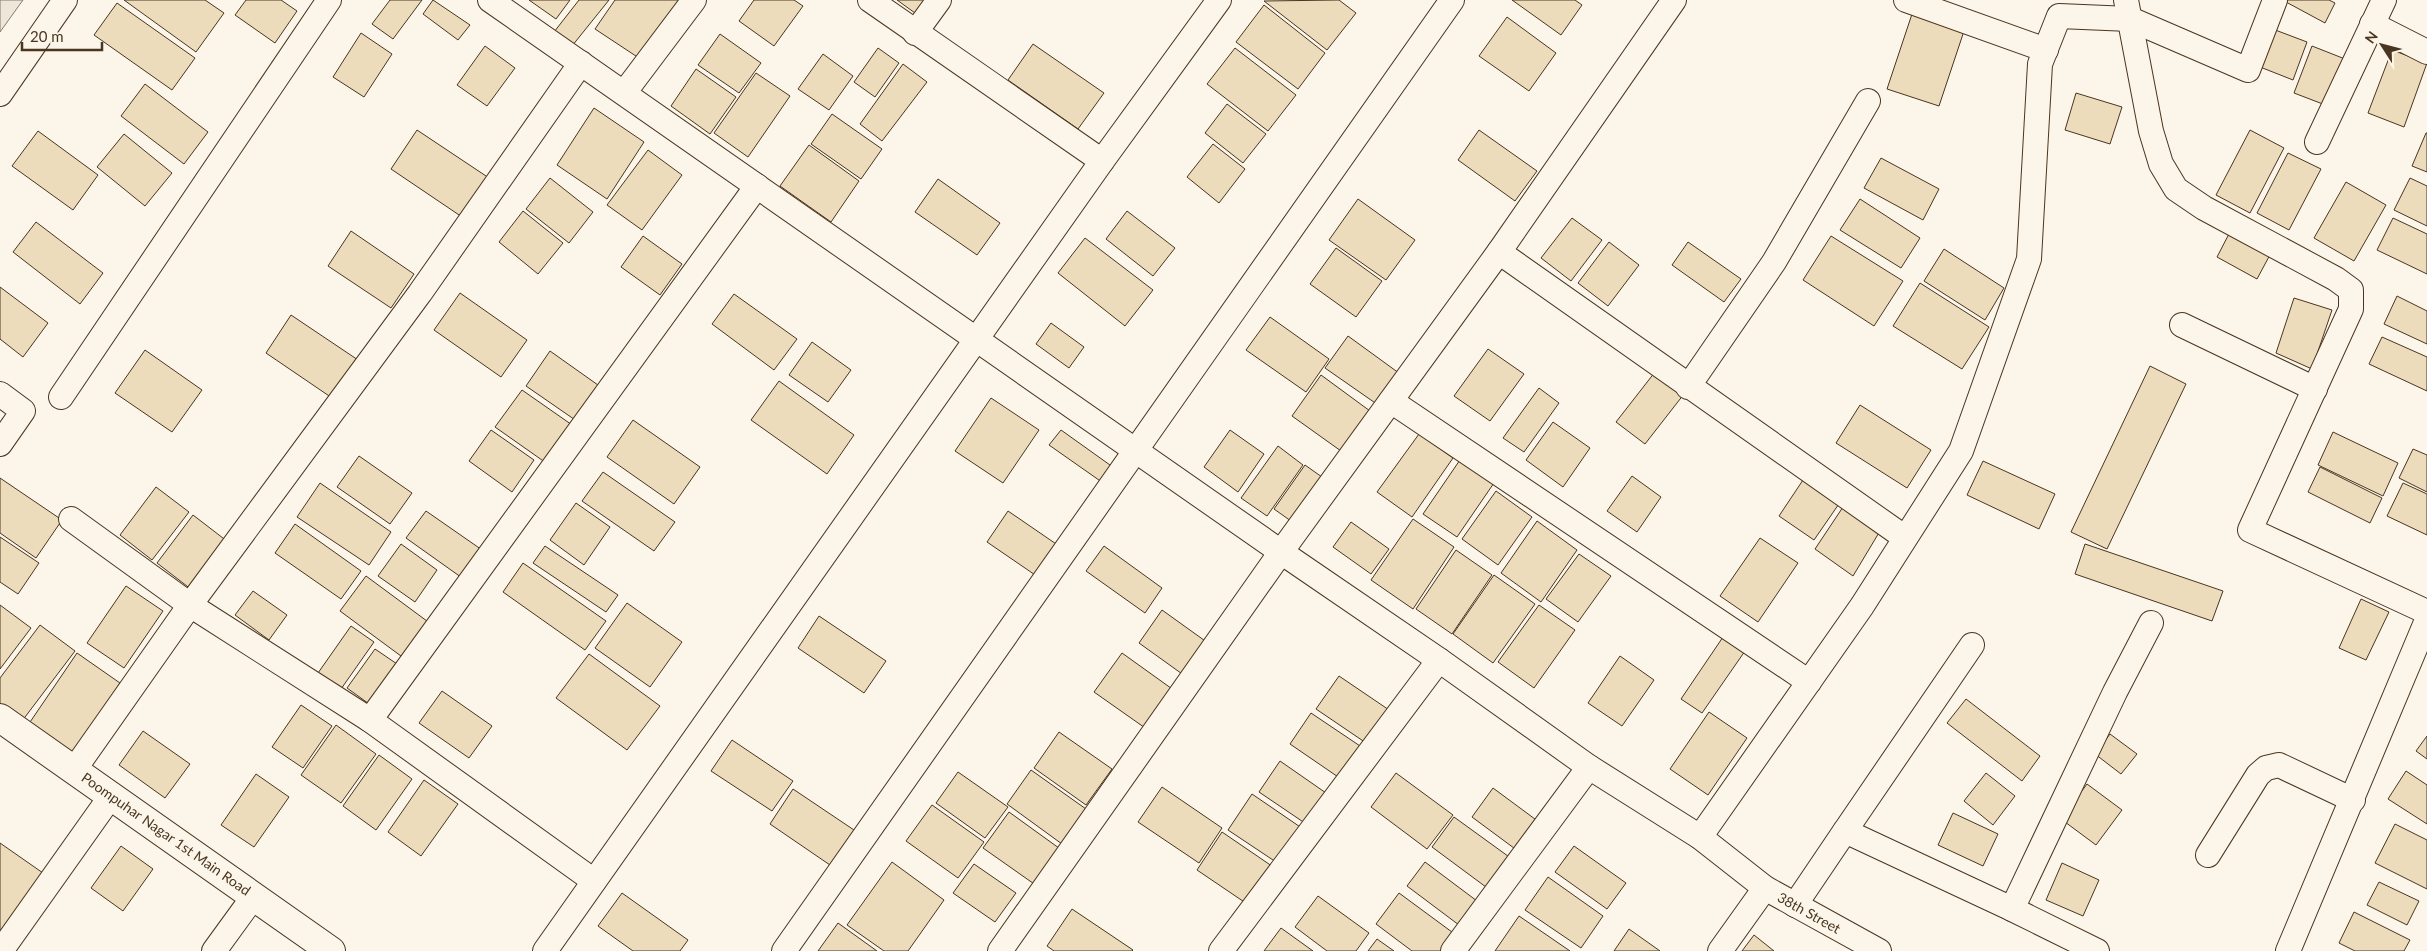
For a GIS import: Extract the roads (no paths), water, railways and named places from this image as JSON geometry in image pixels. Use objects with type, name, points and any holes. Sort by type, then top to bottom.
[{"type":"main road","name":"Poompuhar Nagar 1st Main Road","points":[[0,718],[331,951]]},
{"type":"street","points":[[0,94],[65,0]]},
{"type":"street","points":[[61,397],[329,0]]},
{"type":"street","name":"38th Street","points":[[490,0],[977,338],[1136,452],[1439,660],[1589,767],[1700,837],[1765,888],[1879,951]]},
{"type":"street","points":[[624,93],[694,0]]},
{"type":"street","points":[[870,0],[1102,161]]},
{"type":"street","points":[[915,33],[939,0]]},
{"type":"street","points":[[545,951],[1102,161],[1219,0]]},
{"type":"street","points":[[784,951],[1452,0]]},
{"type":"street","points":[[1000,951],[1281,552],[1499,252],[1674,0]]},
{"type":"street","points":[[1906,0],[2046,50]]},
{"type":"street","points":[[1700,837],[1862,606],[1904,537],[1961,451],[2030,259],[2040,64],[2059,16],[2128,9],[2248,70],[2275,0]]},
{"type":"street","points":[[2317,142],[2384,0]]},
{"type":"street","points":[[2128,9],[2151,131],[2161,164],[2176,189],[2204,208],[2336,279],[2351,290],[2351,309],[2250,530],[2427,612]]},
{"type":"street","points":[[2372,24],[2427,52]]},
{"type":"street","points":[[74,770],[190,605],[420,293],[581,63]]},
{"type":"street","points":[[1688,387],[1774,262],[1868,101]]},
{"type":"street","points":[[370,720],[757,186]]},
{"type":"street","points":[[1499,252],[1688,387],[1904,537]]},
{"type":"street","points":[[2182,325],[2315,389]]},
{"type":"street","points":[[0,394],[23,411],[0,444]]},
{"type":"street","points":[[1391,401],[1808,682]]},
{"type":"street","points":[[71,519],[190,605],[370,720],[594,881]]},
{"type":"street","points":[[2288,951],[2427,620]]},
{"type":"street","points":[[2012,909],[2115,692],[2151,623]]},
{"type":"street","points":[[1795,905],[1972,645]]},
{"type":"street","points":[[1222,951],[1439,660]]},
{"type":"street","points":[[2208,855],[2258,775],[2266,768],[2279,765],[2352,800]]},
{"type":"street","points":[[1454,951],[1589,767]]},
{"type":"street","points":[[1,951],[111,796]]},
{"type":"street","points":[[1845,831],[2097,951]]},
{"type":"street","points":[[1720,951],[1765,888]]},
{"type":"street","points":[[214,951],[254,896]]}]
